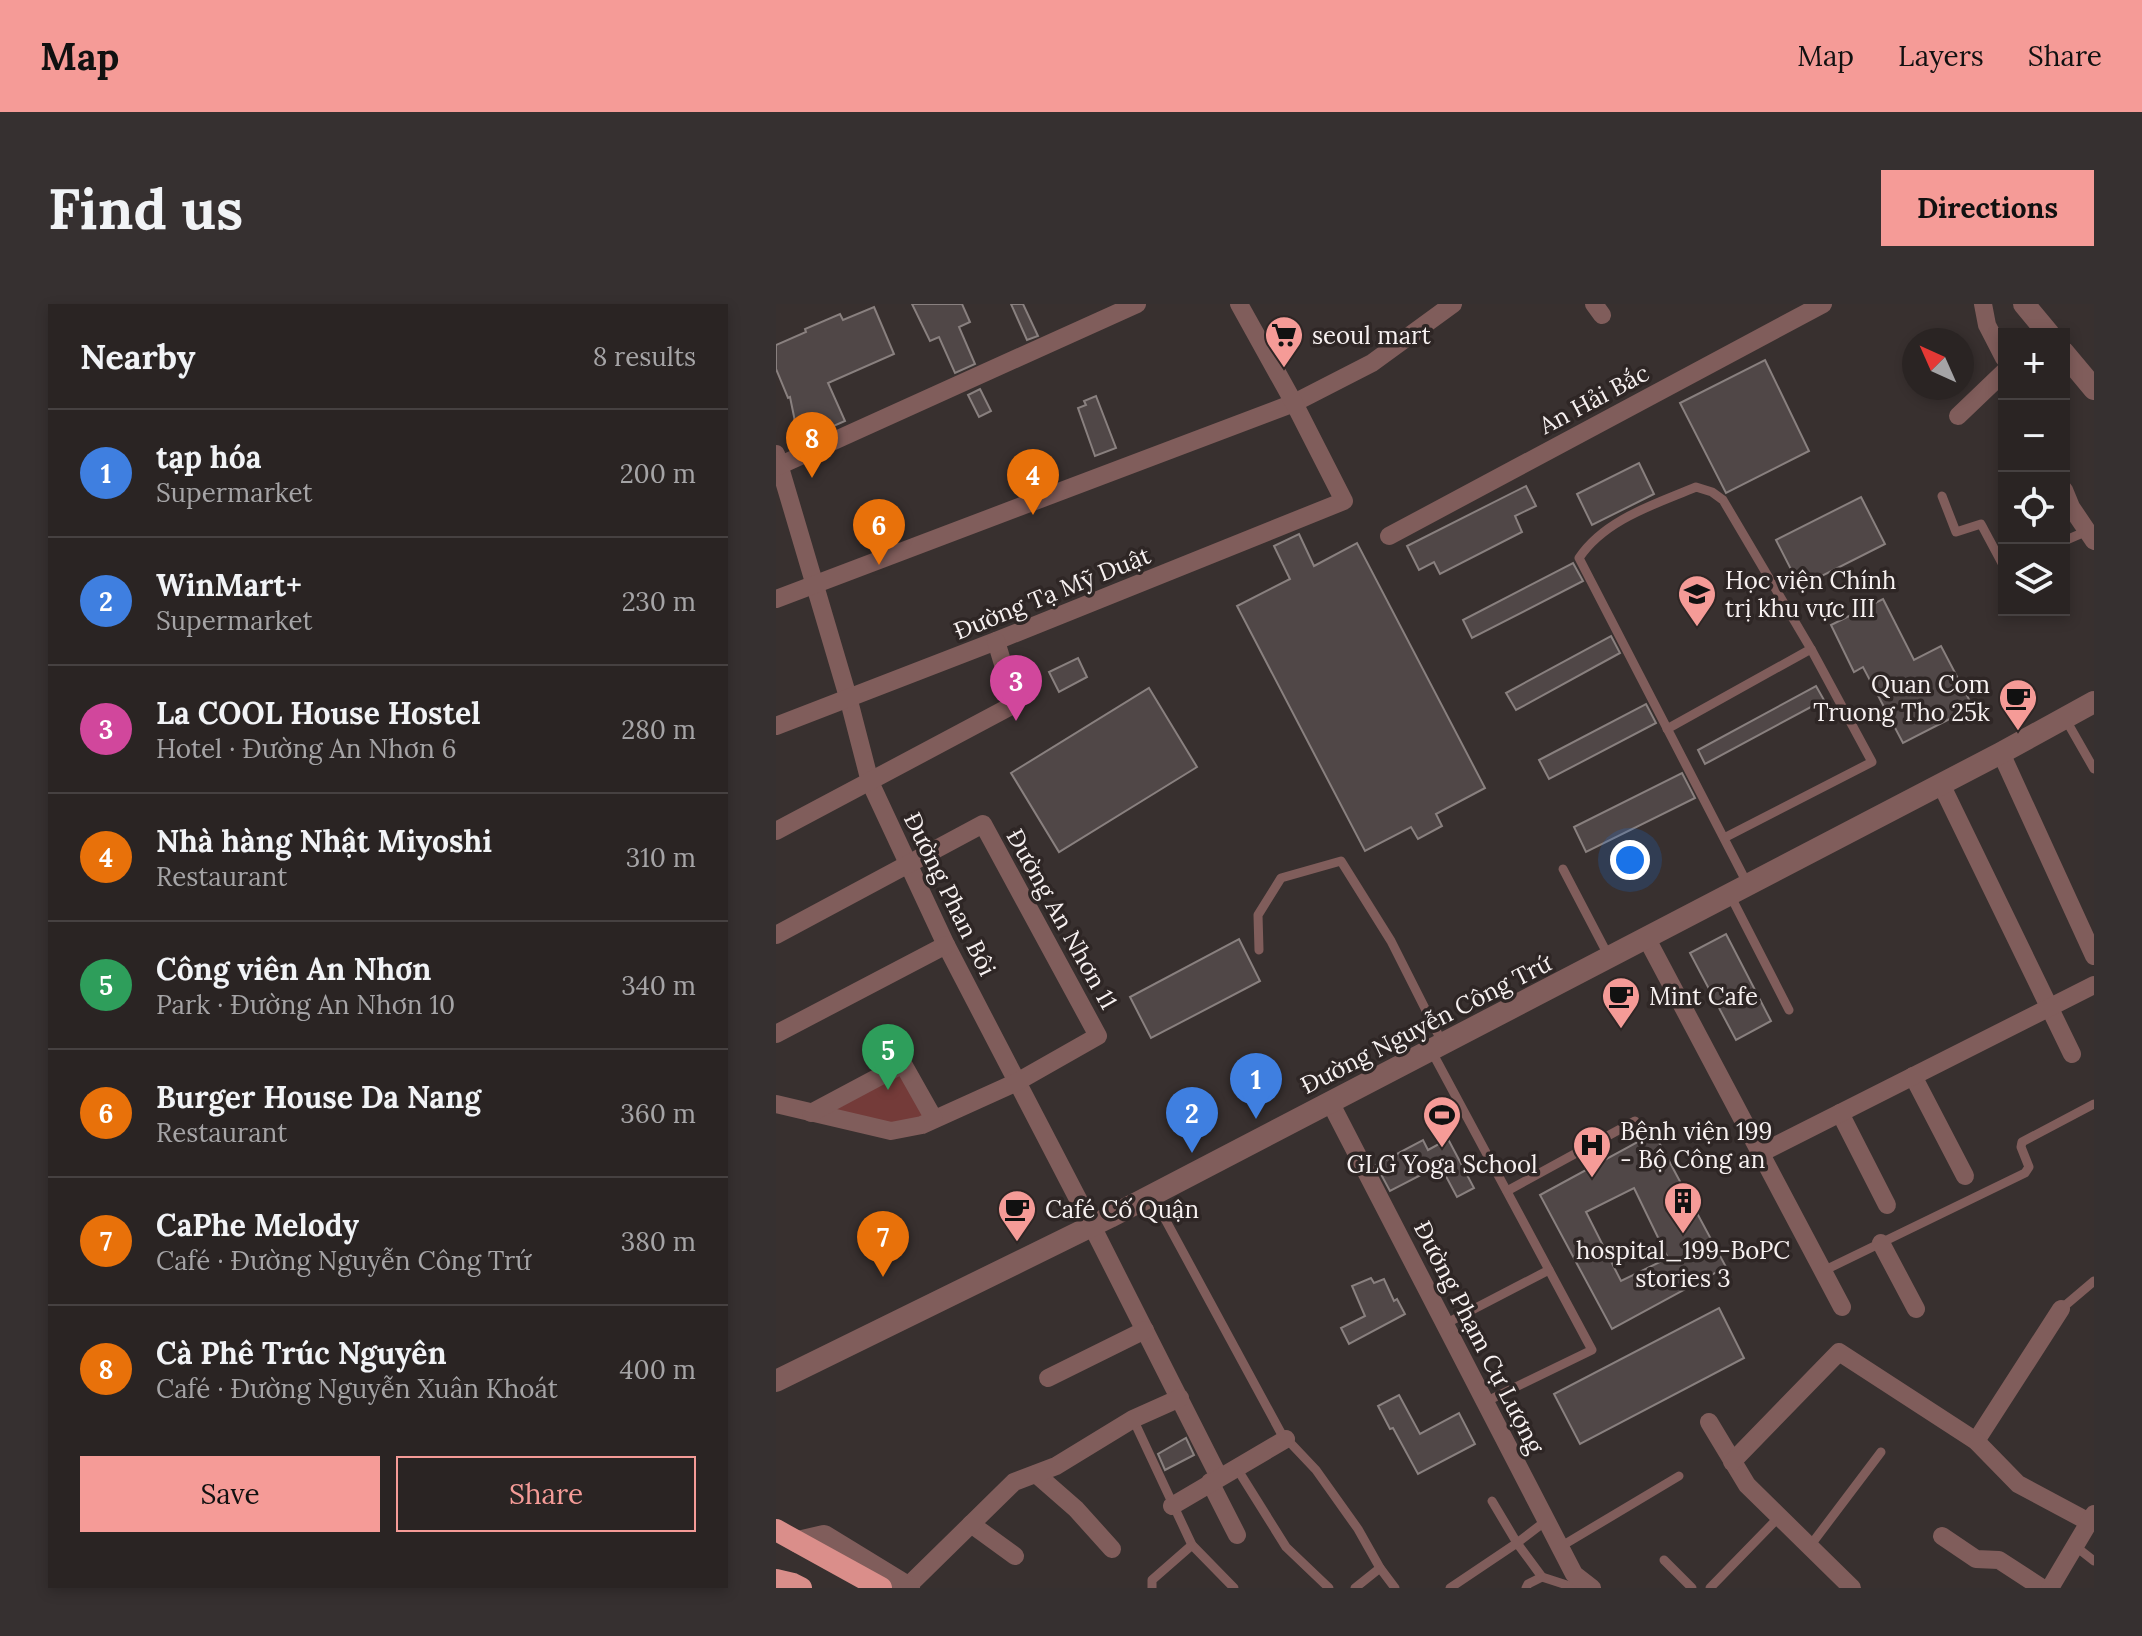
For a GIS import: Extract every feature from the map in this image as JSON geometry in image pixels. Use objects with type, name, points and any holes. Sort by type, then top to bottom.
[{"type":"highway","points":[[776,1530],[881,1588]]},
{"type":"highway","points":[[776,1580],[801,1588]]},
{"type":"street","points":[[777,462],[1137,304]]},
{"type":"street","points":[[1239,304],[1294,403]]},
{"type":"street","points":[[776,599],[1294,403],[1372,363],[1453,304]]},
{"type":"street","name":"An Hải Bắc","points":[[1389,536],[1823,304]]},
{"type":"street","points":[[1983,304],[1987,325],[1998,346]]},
{"type":"street","points":[[2024,304],[2044,328]]},
{"type":"street","points":[[2070,360],[2094,389]]},
{"type":"street","points":[[1958,416],[1998,378]]},
{"type":"street","name":"Đường Tạ Mỹ Duật","points":[[776,726],[1344,501],[1294,403]]},
{"type":"street","name":"Đường Phan Bôi","points":[[777,462],[848,697],[870,782],[946,945],[1180,1398],[1237,1535]]},
{"type":"street","points":[[2070,505],[2091,536]]},
{"type":"street","points":[[776,831],[1015,704],[996,641]]},
{"type":"street","name":"Đường Nguyễn Công Trứ","points":[[776,1381],[1092,1226],[1739,891],[2094,702]]},
{"type":"street","points":[[2001,753],[2094,956]]},
{"type":"street","points":[[1941,784],[2072,1054]]},
{"type":"street","name":"Đường An Nhơn 11","points":[[908,866],[983,824],[1098,1036],[1017,1082]]},
{"type":"street","points":[[779,927],[908,866]]},
{"type":"street","points":[[1647,939],[1842,1307]]},
{"type":"street","points":[[776,1034],[946,945]]},
{"type":"street","points":[[1761,1153],[2094,985]]},
{"type":"street","points":[[811,1113],[903,1064],[934,1119]]},
{"type":"street","points":[[1913,1076],[1965,1176]]},
{"type":"street","points":[[776,1104],[891,1131],[922,1125],[1017,1082]]},
{"type":"street","name":"Đường Phạm Cự Lượng","points":[[1330,1102],[1574,1574],[1592,1588]]},
{"type":"street","points":[[1840,1113],[1887,1205]]},
{"type":"street","points":[[1881,1243],[1916,1309]]},
{"type":"street","points":[[1976,1441],[2061,1309]]},
{"type":"street","points":[[1048,1378],[1145,1330]]},
{"type":"street","points":[[1732,1462],[1839,1352],[1976,1441],[2018,1484],[2092,1518],[2050,1588]]},
{"type":"street","points":[[798,1542],[824,1536],[907,1588],[1014,1482],[1056,1466],[1133,1419],[1180,1398]]},
{"type":"street","points":[[1709,1422],[1747,1485],[1852,1588]]},
{"type":"street","points":[[1172,1506],[1286,1439]]},
{"type":"street","points":[[1036,1474],[1076,1509],[1112,1549]]},
{"type":"street","points":[[971,1524],[1015,1556]]},
{"type":"street","points":[[1942,1536],[1976,1559],[1999,1560],[2042,1588]]},
{"type":"lane","points":[[1724,838],[1872,762],[1811,649],[1723,500],[1712,492],[1696,487],[1610,527],[1587,546],[1579,558],[1724,838],[1739,891],[1789,1010]]},
{"type":"lane","points":[[1942,496],[1956,532],[1981,524],[1998,556]]},
{"type":"lane","points":[[2070,540],[2091,536]]},
{"type":"lane","points":[[1667,729],[1811,649]]},
{"type":"lane","points":[[2065,718],[2094,769]]},
{"type":"lane","points":[[1259,950],[1258,915],[1281,878],[1341,861],[1391,941],[1437,1048],[1507,1191],[1592,1350],[1485,1402]]},
{"type":"lane","points":[[1563,869],[1610,958]]},
{"type":"lane","points":[[1823,1271],[2025,1173],[2029,1167],[2022,1142],[2094,1104]]},
{"type":"lane","points":[[1507,1191],[1635,1121]]},
{"type":"lane","points":[[1152,1195],[1275,1422],[1286,1439],[1316,1470],[1395,1588]]},
{"type":"lane","points":[[1445,1324],[1549,1270]]},
{"type":"lane","points":[[2061,1309],[2094,1281]]},
{"type":"lane","points":[[1133,1419],[1192,1545],[1234,1588]]},
{"type":"lane","points":[[1810,1546],[1881,1452]]},
{"type":"lane","points":[[1236,1467],[1286,1547],[1329,1588]]},
{"type":"lane","points":[[1560,1547],[1679,1476]]},
{"type":"lane","points":[[1492,1501],[1542,1577],[1576,1588]]},
{"type":"lane","points":[[1715,1586],[1779,1517]]},
{"type":"lane","points":[[1450,1588],[1547,1520]]},
{"type":"lane","points":[[1152,1588],[1152,1580],[1192,1545]]},
{"type":"lane","points":[[2075,1546],[2094,1561]]},
{"type":"lane","points":[[1664,1560],[1692,1588]]},
{"type":"lane","points":[[1355,1588],[1380,1568]]},
{"type":"lane","points":[[1526,1588],[1542,1577]]},
{"type":"shaded area","points":[[902,1068],[930,1118],[889,1127],[819,1111]]},
{"type":"building","points":[[912,304],[962,304],[970,322],[959,327],[975,364],[955,373],[939,337],[930,341]]},
{"type":"building","points":[[1011,304],[1023,304],[1038,336],[1027,340]]},
{"type":"building","points":[[874,307],[894,354],[828,383],[845,421],[804,439],[798,436],[790,397],[776,369],[776,345],[840,314],[843,320]]},
{"type":"building","points":[[1765,360],[1809,451],[1726,493],[1680,403]]},
{"type":"building","points":[[980,389],[991,411],[979,417],[968,395]]},
{"type":"building","points":[[1096,396],[1116,448],[1095,456],[1078,408],[1086,405],[1084,401]]},
{"type":"building","points":[[1639,463],[1654,494],[1592,525],[1577,494]]},
{"type":"building","points":[[1526,486],[1536,506],[1515,516],[1522,532],[1440,574],[1434,562],[1419,570],[1407,546]]},
{"type":"building","points":[[1861,497],[1885,544],[1800,587],[1776,540]]},
{"type":"building","points":[[1299,534],[1314,566],[1357,543],[1485,788],[1436,814],[1442,826],[1418,839],[1411,827],[1365,851],[1237,606],[1290,579],[1274,546]]},
{"type":"building","points":[[1573,563],[1583,581],[1472,638],[1463,620]]},
{"type":"building","points":[[1883,599],[1914,660],[1941,646],[1973,707],[1903,743],[1863,667],[1854,672],[1831,625]]},
{"type":"building","points":[[1611,636],[1620,653],[1516,710],[1506,693]]},
{"type":"building","points":[[1078,658],[1087,677],[1059,692],[1049,672]]},
{"type":"building","points":[[1816,686],[1824,700],[1705,764],[1698,750]]},
{"type":"building","points":[[1149,688],[1197,767],[1059,852],[1011,773]]},
{"type":"building","points":[[1646,704],[1656,723],[1549,779],[1539,760]]},
{"type":"building","points":[[1682,773],[1695,798],[1586,852],[1574,827]]},
{"type":"building","points":[[1726,934],[1771,1021],[1736,1040],[1690,953]]},
{"type":"building","points":[[1239,939],[1260,981],[1151,1038],[1130,997]]},
{"type":"building","name":"hospital_199-BoPC stories 3","points":[[1654,1133],[1726,1267],[1612,1329],[1540,1195]],"holes":[[[1634,1188],[1668,1258],[1621,1281],[1586,1212]]]},
{"type":"building","points":[[1448,1139],[1474,1188],[1457,1197],[1440,1165],[1390,1191],[1376,1165],[1423,1140],[1428,1150]]},
{"type":"building","points":[[1371,1278],[1374,1283],[1384,1279],[1394,1301],[1397,1299],[1405,1314],[1349,1344],[1341,1328],[1365,1316],[1352,1286]]},
{"type":"building","points":[[1719,1308],[1744,1358],[1580,1444],[1554,1394]]},
{"type":"building","points":[[1399,1395],[1420,1434],[1459,1413],[1475,1444],[1418,1474],[1378,1406]]},
{"type":"building","points":[[1186,1438],[1194,1455],[1165,1470],[1158,1454]]},
{"type":"place","name":"seoul mart","points":[[1284,369]]},
{"type":"place","name":"Cà Phê Trúc Nguyên","points":[[812,478]]},
{"type":"place","name":"Nhà hàng Nhật Miyoshi","points":[[1033,515]]},
{"type":"place","name":"Burger House Da Nang","points":[[879,565]]},
{"type":"place","name":"Học viện Chính trị khu vực III","points":[[1697,628]]},
{"type":"place","name":"La COOL House Hostel","points":[[1016,721]]},
{"type":"place","name":"Quan Com Truong Tho 25k","points":[[2018,732]]},
{"type":"place","name":"Mint Cafe","points":[[1621,1030]]},
{"type":"place","name":"Công viên An Nhơn","points":[[888,1090]]},
{"type":"place","name":"tạp hóa","points":[[1256,1119]]},
{"type":"place","name":"GLG Yoga School","points":[[1442,1149]]},
{"type":"place","name":"WinMart+","points":[[1192,1153]]},
{"type":"place","name":"Bệnh viện 199 - Bộ Công an","points":[[1592,1179]]},
{"type":"place","name":"hospital_199-BoPC stories 3","points":[[1683,1235]]},
{"type":"place","name":"Café Cố Quận","points":[[1017,1243]]},
{"type":"place","name":"CaPhe Melody","points":[[883,1277]]}]
